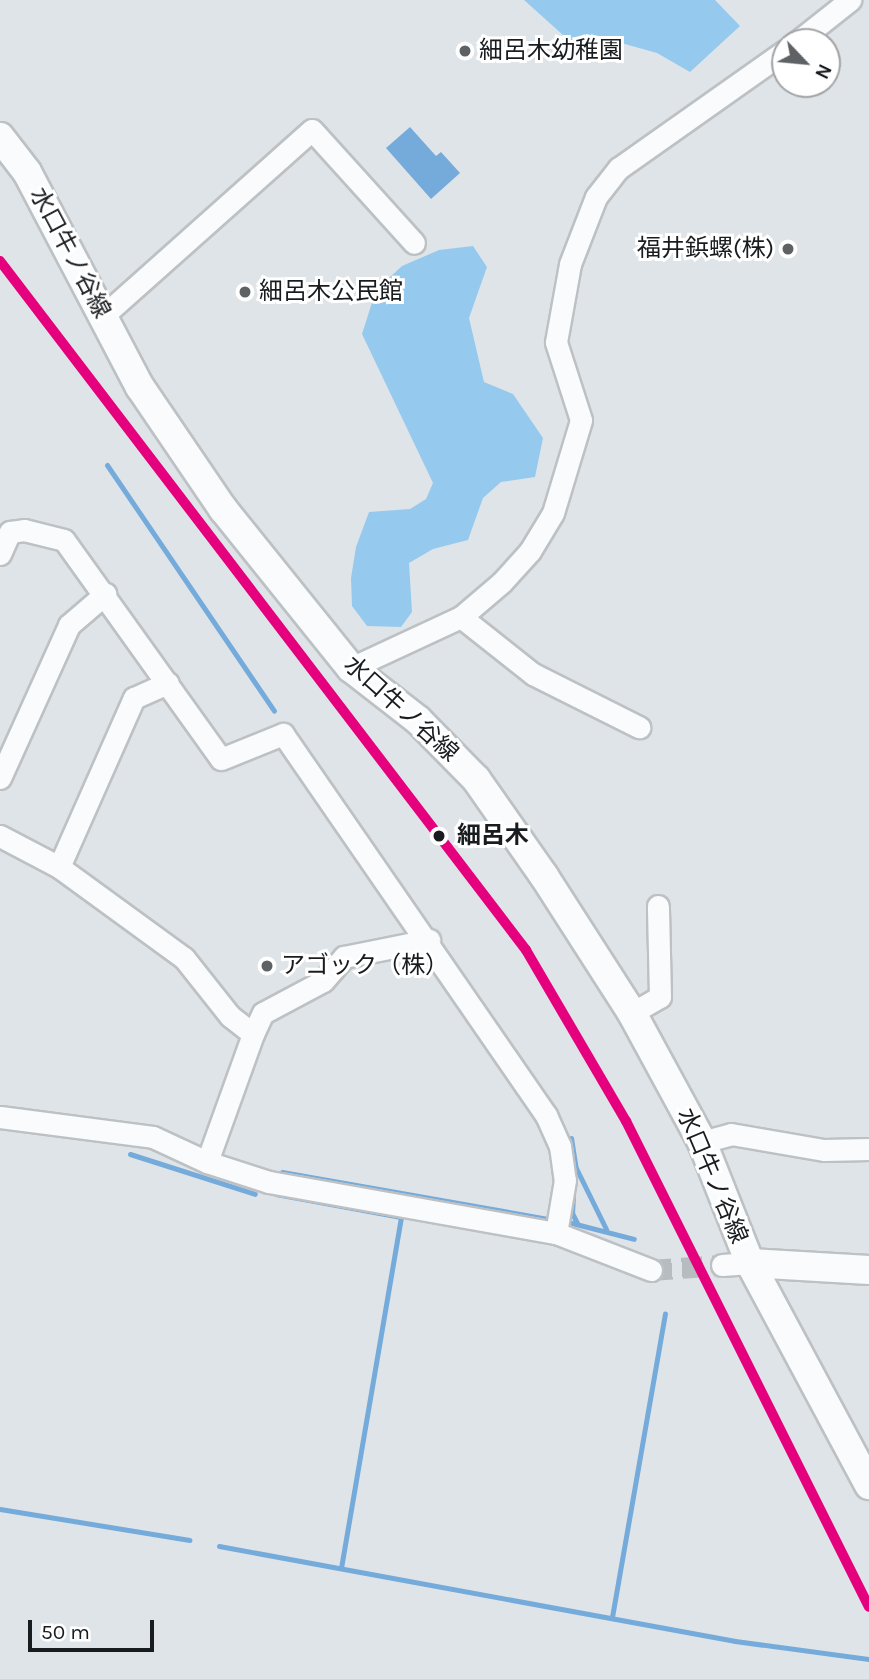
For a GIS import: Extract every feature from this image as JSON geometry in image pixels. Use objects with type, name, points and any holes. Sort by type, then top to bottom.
[{"type":"main road","name":"水口牛ノ谷線","points":[[0,137],[27,172],[140,387],[223,509],[352,668],[418,720],[491,797],[632,1013],[702,1142],[750,1264],[869,1485]]},
{"type":"main road","points":[[750,1264],[869,1270]]},
{"type":"street","points":[[815,28],[850,0]]},
{"type":"street","points":[[352,668],[461,617],[502,582],[530,551],[553,513],[581,419],[556,342],[570,264],[596,197],[619,168],[771,61]]},
{"type":"street","points":[[104,315],[312,130],[414,243]]},
{"type":"street","points":[[0,554],[10,532],[23,530],[64,540],[106,594],[221,759],[283,734],[429,940],[546,1115],[560,1146],[565,1180],[556,1233]]},
{"type":"street","points":[[0,778],[68,625],[106,594]]},
{"type":"street","points":[[461,617],[533,674],[639,727]]},
{"type":"street","points":[[59,867],[134,698],[168,683]]},
{"type":"street","points":[[0,836],[59,867],[184,958],[230,1016],[253,1034]]},
{"type":"street","points":[[632,1013],[660,997],[658,906]]},
{"type":"street","points":[[207,1162],[262,1013],[323,981],[344,957],[429,940]]},
{"type":"street","points":[[0,1117],[153,1137],[207,1162],[269,1182],[556,1233],[651,1270]]},
{"type":"street","points":[[702,1142],[731,1134],[824,1150],[869,1149]]},
{"type":"street","points":[[722,1265],[750,1264]]},
{"type":"shaded area","points":[[524,0],[715,0],[740,26],[690,72],[657,53],[614,41],[573,44]]},
{"type":"shaded area","points":[[410,127],[436,156],[441,152],[460,173],[431,199],[386,148]]},
{"type":"shaded area","points":[[473,246],[487,267],[469,318],[484,382],[513,394],[543,438],[535,477],[501,482],[483,498],[468,540],[433,549],[409,563],[412,612],[401,627],[367,626],[352,606],[351,578],[356,547],[369,512],[410,509],[426,499],[433,483],[362,334],[376,290],[402,266],[439,250]]},
{"type":"waterway","points":[[107,465],[274,711]]},
{"type":"waterway","points":[[571,1138],[576,1168],[606,1229]]},
{"type":"waterway","points":[[130,1154],[255,1194]]},
{"type":"waterway","points":[[282,1172],[555,1220]]},
{"type":"waterway","points":[[276,1194],[401,1217],[341,1567]]},
{"type":"waterway","points":[[573,1195],[572,1213],[577,1223]]},
{"type":"waterway","points":[[564,1221],[634,1239]]},
{"type":"waterway","points":[[612,1617],[665,1314]]},
{"type":"waterway","points":[[0,1509],[189,1540]]},
{"type":"waterway","points":[[219,1546],[735,1641],[869,1659]]},
{"type":"tunnel","points":[[651,1270],[722,1265]]},
{"type":"transit line","points":[[0,261],[526,950],[626,1121],[869,1607]]},
{"type":"place","name":"細呂木幼稚園","points":[[465,51]]},
{"type":"place","name":"福井鋲螺(株)","points":[[788,249]]},
{"type":"place","name":"細呂木公民館","points":[[245,292]]},
{"type":"place","name":"細呂木","points":[[439,836]]},
{"type":"place","name":"アゴック（株）","points":[[267,966]]}]
